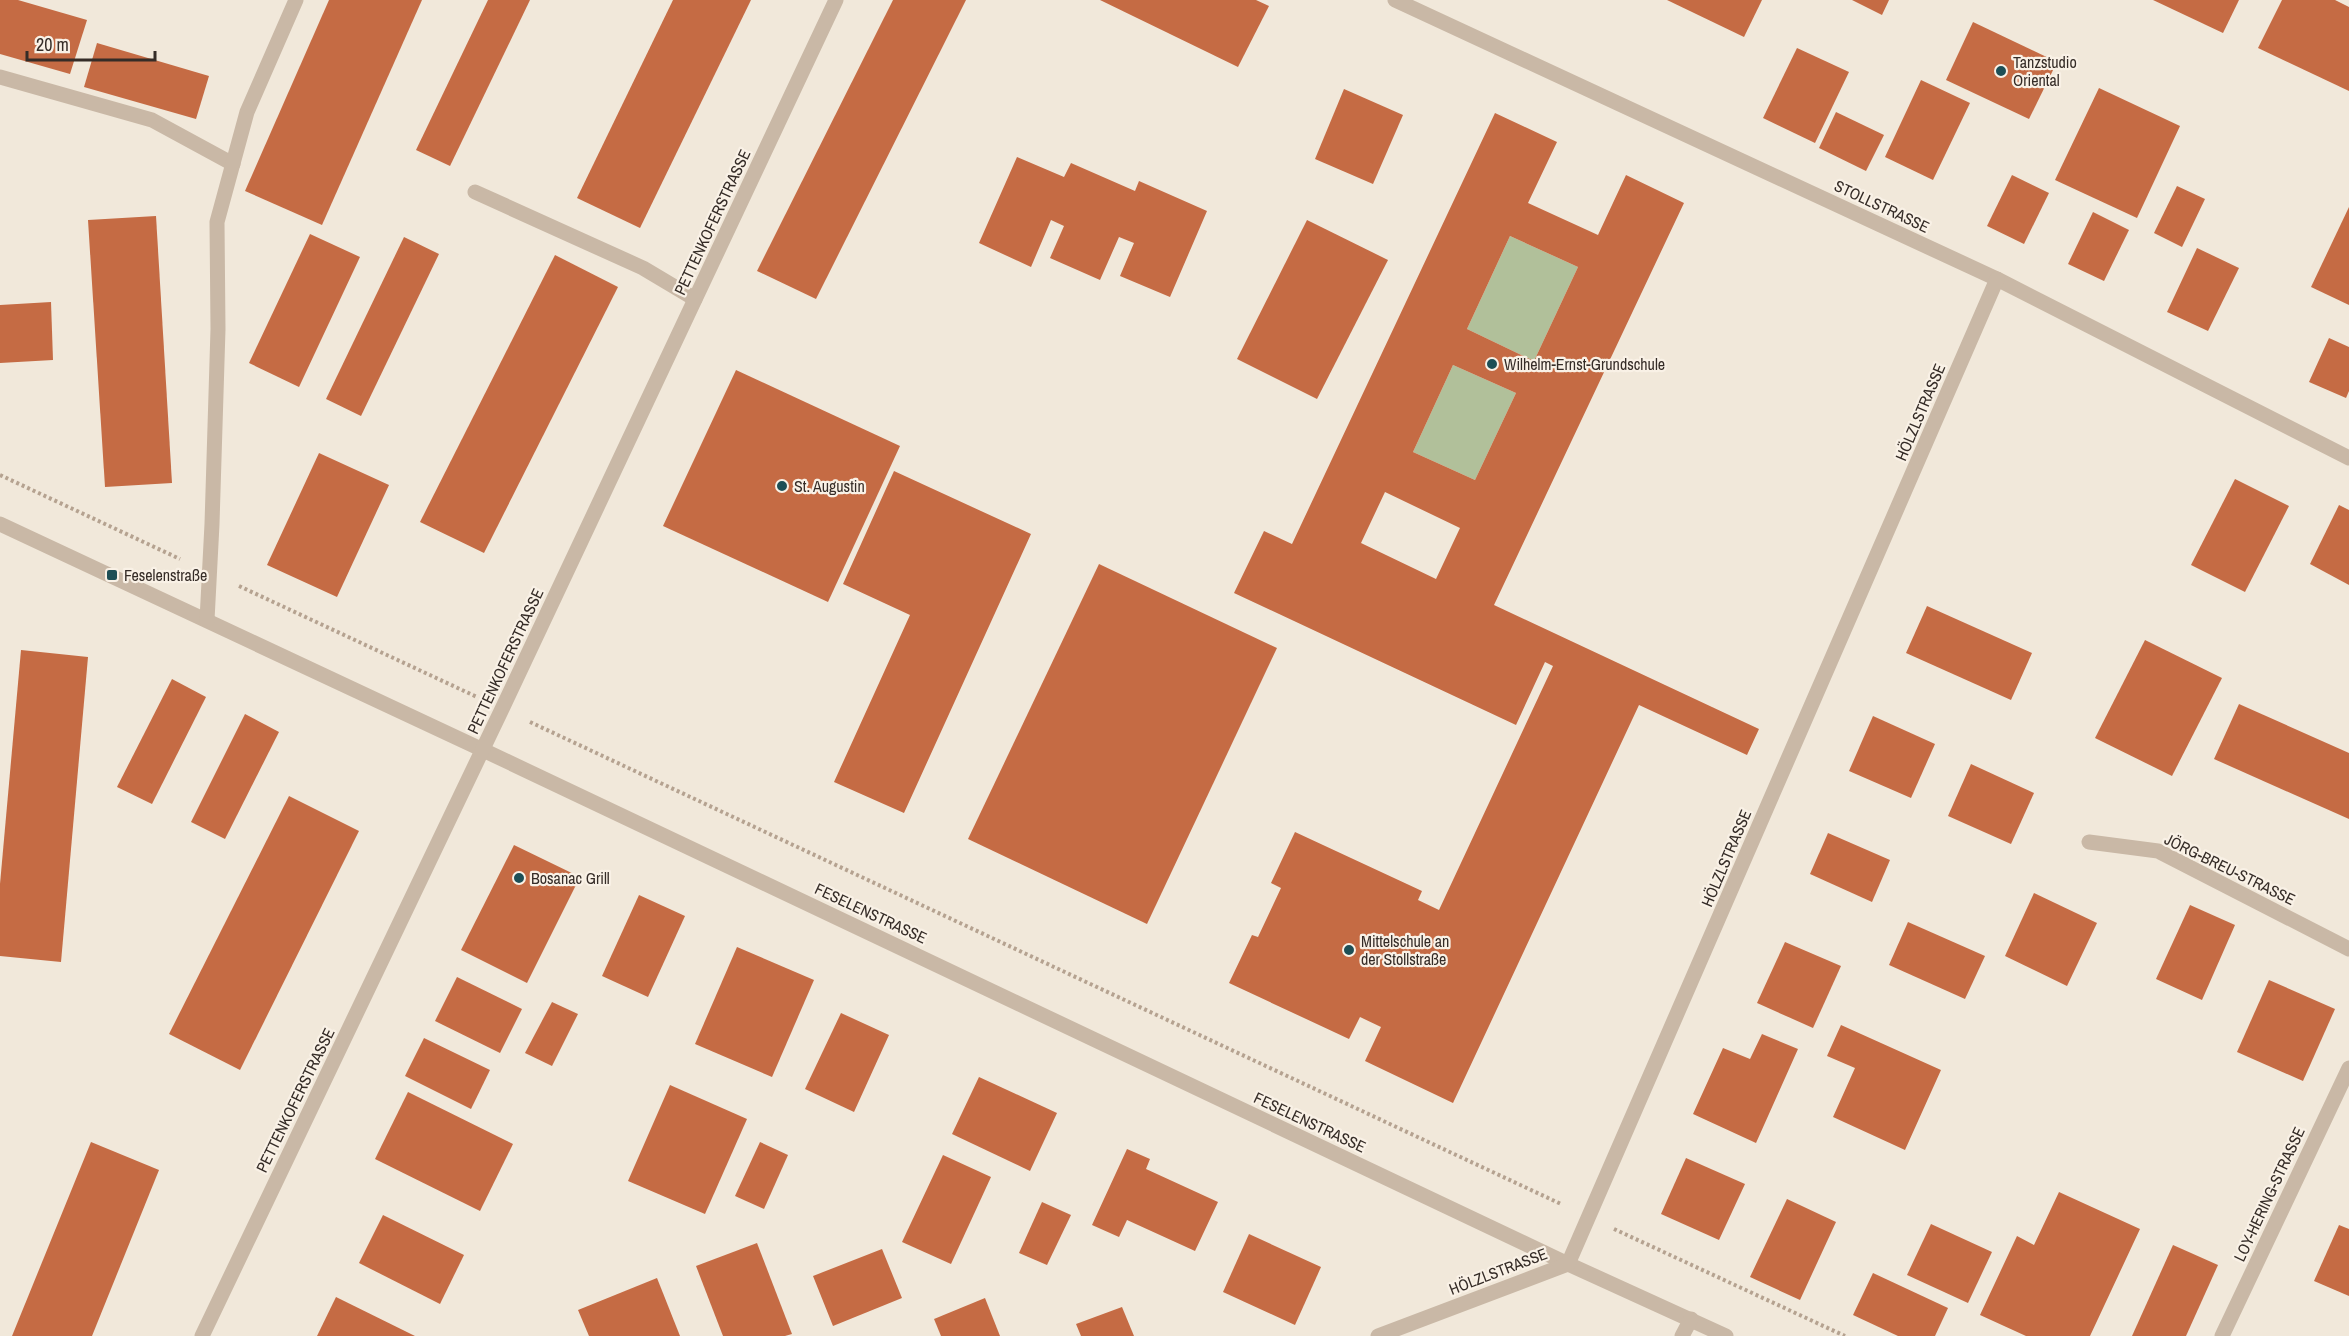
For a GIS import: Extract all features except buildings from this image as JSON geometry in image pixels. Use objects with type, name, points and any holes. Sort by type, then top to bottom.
[{"type":"street","points":[[207,620],[218,329],[217,222],[247,112],[296,0]]},
{"type":"street","name":"PETTENKOFERSTRASSE","points":[[202,1336],[483,750],[836,0]]},
{"type":"street","name":"STOLLSTRASSE","points":[[1395,0],[1997,279],[2349,458]]},
{"type":"street","points":[[0,76],[152,120],[233,164]]},
{"type":"street","points":[[475,192],[643,268],[695,299]]},
{"type":"street","name":"HÖLZLSTRASSE","points":[[1378,1336],[1568,1264],[1997,279]]},
{"type":"street","name":"FESELENSTRASSE","points":[[0,524],[1568,1264],[1726,1336]]},
{"type":"street","name":"JÖRG-BREU-STRASSE","points":[[2089,842],[2158,851],[2349,949]]},
{"type":"street","name":"LOY-HERING-STRASSE","points":[[2222,1336],[2349,1068]]},
{"type":"street","points":[[1682,1336],[1691,1319]]},
{"type":"path","points":[[0,475],[1845,1336]]},
{"type":"green space","points":[[1510,236],[1578,267],[1534,361],[1467,329]]},
{"type":"green space","points":[[1453,365],[1516,393],[1475,480],[1413,452]]},
{"type":"place","name":"Tanzstudio Oriental","points":[[2001,71]]},
{"type":"place","name":"Wilhelm-Ernst-Grundschule","points":[[1492,364]]},
{"type":"place","name":"St. Augustin","points":[[782,486]]},
{"type":"place","name":"Feselenstraße","points":[[112,575]]},
{"type":"place","name":"Bosanac Grill","points":[[519,878]]},
{"type":"place","name":"Mittelschule an der Stollstraße","points":[[1349,950]]}]
